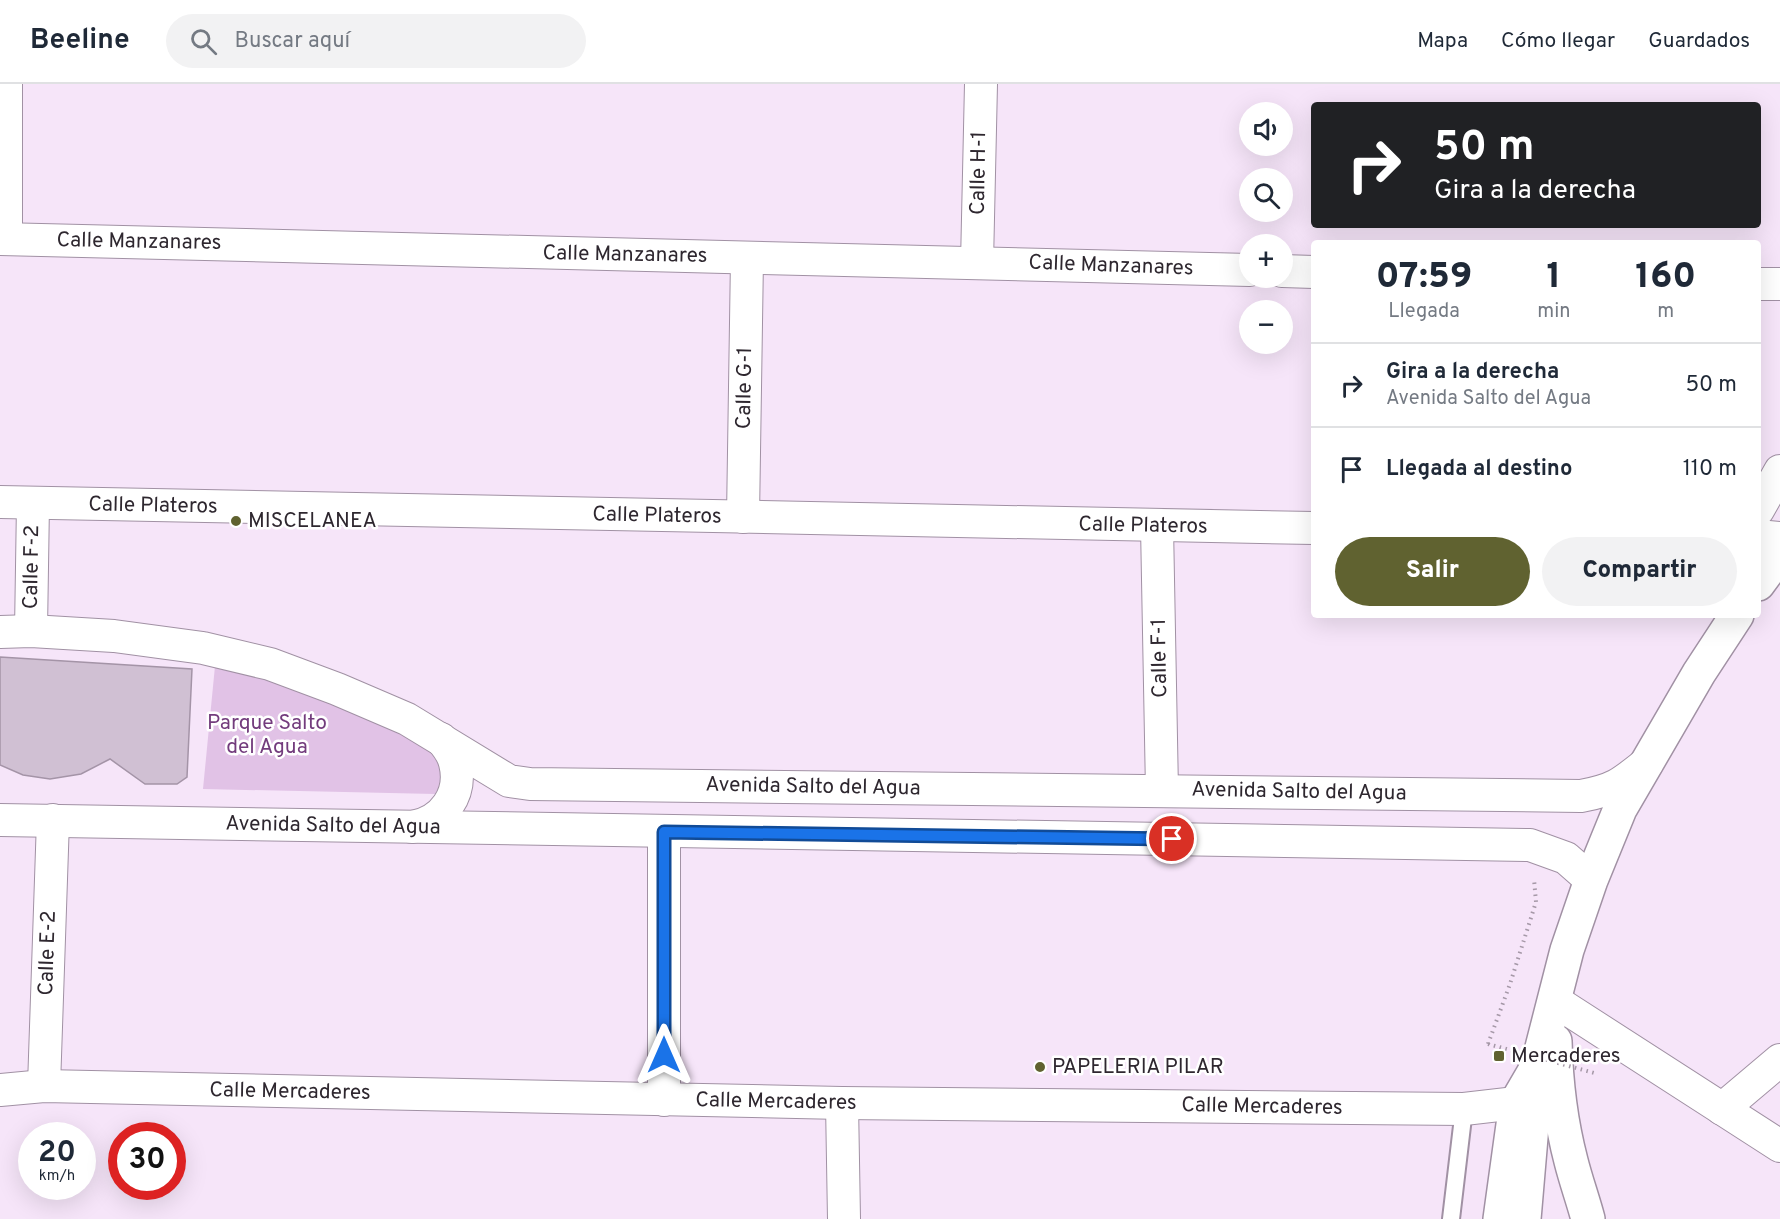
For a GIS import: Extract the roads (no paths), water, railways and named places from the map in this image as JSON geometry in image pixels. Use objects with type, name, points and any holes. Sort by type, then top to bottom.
[{"type":"main road","points":[[1761,580],[1780,554]]},
{"type":"main road","points":[[1516,1217],[1537,1067],[1567,950],[1591,880],[1620,809],[1699,673],[1735,618]]},
{"type":"main road","points":[[1555,1000],[1556,1059],[1561,1105],[1570,1160],[1588,1219]]},
{"type":"main road","points":[[1516,1217],[1516,1103],[1537,1067]]},
{"type":"street","points":[[3,239],[6,84]]},
{"type":"street","name":"Calle H-1","points":[[977,263],[981,84]]},
{"type":"street","name":"Calle Manzanares","points":[[3,239],[1239,270]]},
{"type":"street","name":"Calle G-1","points":[[743,517],[747,258]]},
{"type":"street","points":[[1293,271],[1311,272]]},
{"type":"street","points":[[1761,284],[1780,284]]},
{"type":"street","points":[[1761,505],[1780,471]]},
{"type":"street","name":"Calle Plateros","points":[[0,502],[1311,528]]},
{"type":"street","name":"Calle F-2","points":[[31,631],[33,503]]},
{"type":"street","name":"Calle F-1","points":[[1157,526],[1162,791]]},
{"type":"street","points":[[1761,536],[1780,538]]},
{"type":"street","name":"Avenida Salto del Agua","points":[[0,632],[31,631],[114,636],[203,648],[270,664],[407,719],[509,780],[530,784],[1581,796],[1602,792],[1620,785],[1647,763]]},
{"type":"street","points":[[405,828],[419,826],[432,820],[443,812],[451,801],[456,788],[455,762],[441,739]]},
{"type":"street","points":[[1006,837],[1008,790]]},
{"type":"street","name":"Avenida Salto del Agua","points":[[0,820],[1530,845],[1566,858],[1591,880]]},
{"type":"street","name":"Calle E-2","points":[[44,1086],[53,820]]},
{"type":"street","points":[[664,832],[664,1100]]},
{"type":"street","points":[[1555,1000],[1780,1146]]},
{"type":"street","points":[[1722,1109],[1780,1060]]},
{"type":"street","name":"Calle Mercaderes","points":[[0,1090],[44,1086],[842,1103],[1464,1109],[1516,1103]]},
{"type":"street","points":[[842,1103],[844,1219]]},
{"type":"lane","points":[[1451,1219],[1464,1109]]},
{"type":"place","name":"MISCELANEA","points":[[236,521]]},
{"type":"place","name":"Mercaderes","points":[[1499,1056]]},
{"type":"place","name":"PAPELERIA PILAR","points":[[1040,1067]]},
{"type":"park label","name":"Parque Salto del Agua","points":[[267,735]]}]
